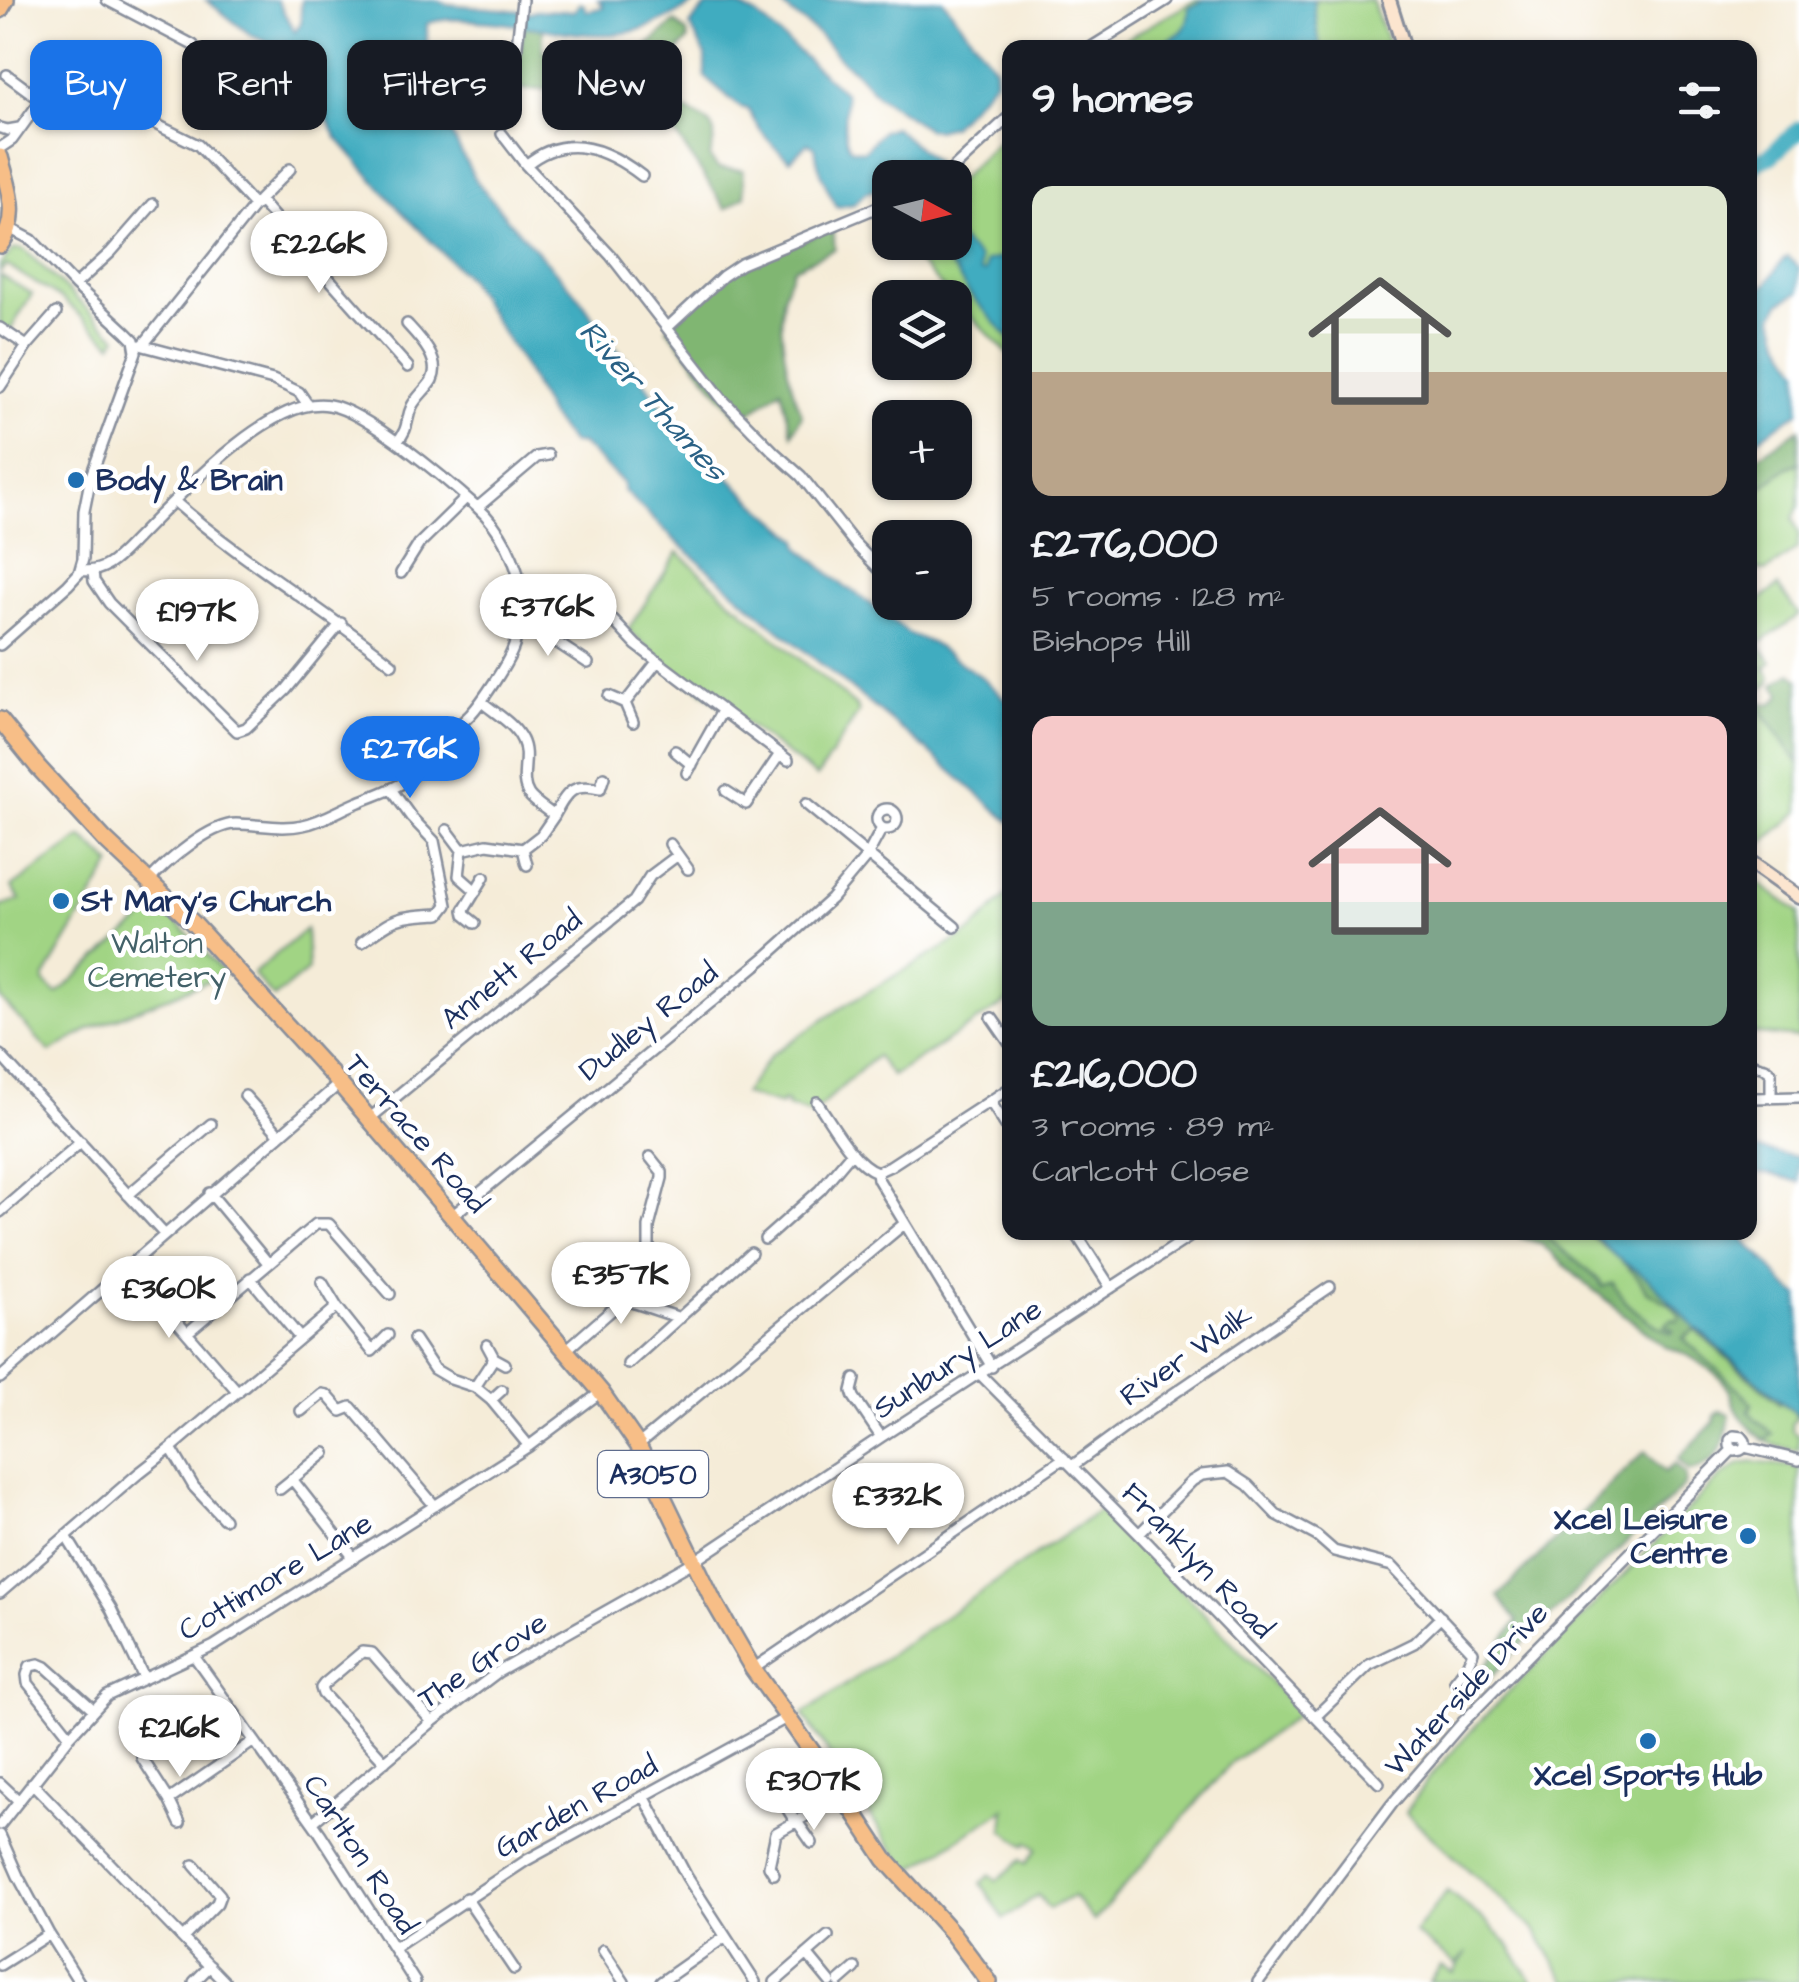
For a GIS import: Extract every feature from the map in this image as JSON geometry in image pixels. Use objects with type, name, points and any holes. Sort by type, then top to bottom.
[{"type":"main road","points":[[0,10],[6,0]]},
{"type":"main road","points":[[0,157],[13,215],[0,245]]},
{"type":"main road","name":"A3050","points":[[0,720],[104,839],[150,881]]},
{"type":"main road","name":"Terrace Road","points":[[150,881],[339,1084],[601,1392],[638,1445],[694,1561],[753,1669],[885,1859],[952,1933],[989,1982]]},
{"type":"street","points":[[107,0],[185,40]]},
{"type":"street","points":[[1103,40],[1167,0]]},
{"type":"street","points":[[1389,0],[1402,40]]},
{"type":"street","points":[[518,40],[522,1]]},
{"type":"street","points":[[0,148],[12,140],[41,100],[7,75]]},
{"type":"street","points":[[963,160],[1002,124]]},
{"type":"street","points":[[0,128],[21,127]]},
{"type":"street","points":[[162,128],[198,144],[408,367]]},
{"type":"street","points":[[502,134],[611,256],[723,400],[801,476],[872,562]]},
{"type":"street","points":[[526,165],[539,154],[554,149],[586,147],[616,158],[642,176]]},
{"type":"street","points":[[0,645],[68,586],[80,570],[91,476],[139,345],[257,203],[290,170]]},
{"type":"street","points":[[75,285],[111,252],[153,204]]},
{"type":"street","points":[[667,328],[723,276],[753,258],[872,210]]},
{"type":"street","points":[[10,229],[32,240],[139,345],[273,380],[298,392],[308,404]]},
{"type":"street","points":[[0,387],[27,346],[56,313]]},
{"type":"street","points":[[397,442],[404,434],[413,405],[432,380],[434,369],[427,347],[408,324]]},
{"type":"street","points":[[0,328],[27,346]]},
{"type":"street","points":[[80,570],[105,567],[254,431],[287,411],[308,404],[336,406],[397,442],[478,508],[500,534],[521,593],[510,657],[482,702],[419,770],[392,789],[304,825],[235,824],[217,828],[150,881]]},
{"type":"street","points":[[478,508],[536,457],[548,455]]},
{"type":"street","points":[[401,574],[419,544],[466,498]]},
{"type":"street","points":[[174,501],[221,542],[340,623],[392,664]]},
{"type":"street","points":[[94,571],[94,581],[109,603],[234,730],[246,728],[286,690],[340,623]]},
{"type":"street","points":[[521,593],[550,595],[608,615],[657,662],[784,757],[746,804],[726,791]]},
{"type":"street","points":[[516,632],[548,636],[588,664]]},
{"type":"street","points":[[624,703],[657,662]]},
{"type":"street","points":[[609,696],[624,703],[633,722]]},
{"type":"street","points":[[482,702],[520,737],[526,752],[527,790],[554,816]]},
{"type":"street","points":[[675,751],[689,769],[722,711]]},
{"type":"street","points":[[600,789],[604,777]]},
{"type":"street","points":[[462,850],[487,844],[522,848],[541,836],[563,799],[576,788],[600,789],[611,799]]},
{"type":"street","points":[[362,942],[391,920],[440,914],[447,905],[434,841],[392,789]]},
{"type":"street","points":[[806,804],[955,927]]},
{"type":"street","name":"Dudley Road","points":[[452,1216],[766,957],[830,899],[867,856],[882,828]]},
{"type":"street","points":[[446,830],[462,850],[459,876],[476,891]]},
{"type":"street","points":[[670,844],[688,869]]},
{"type":"street","points":[[522,848],[527,865]]},
{"type":"street","name":"Annett Road","points":[[369,1118],[634,901],[650,876],[678,855]]},
{"type":"street","points":[[1757,867],[1799,897]]},
{"type":"street","points":[[475,923],[464,910],[484,877]]},
{"type":"street","points":[[992,1018],[1002,1032]]},
{"type":"street","points":[[0,1054],[164,1236]]},
{"type":"street","points":[[1757,1066],[1771,1073],[1771,1097]]},
{"type":"street","points":[[0,1378],[339,1084]]},
{"type":"street","points":[[817,1102],[852,1152],[877,1172],[1002,1093]]},
{"type":"street","points":[[245,1096],[278,1134]]},
{"type":"street","points":[[1757,1098],[1799,1097]]},
{"type":"street","points":[[990,1101],[1002,1120]]},
{"type":"street","points":[[128,1195],[211,1124]]},
{"type":"street","points":[[0,1212],[81,1142]]},
{"type":"street","points":[[766,1238],[820,1190],[852,1152]]},
{"type":"street","points":[[634,1303],[662,1178],[650,1157]]},
{"type":"street","points":[[877,1172],[904,1224],[992,1367]]},
{"type":"street","points":[[210,1194],[268,1263]]},
{"type":"street","points":[[187,1333],[316,1224],[329,1224],[390,1294]]},
{"type":"street","points":[[638,1445],[904,1224]]},
{"type":"street","points":[[1080,1240],[1111,1288]]},
{"type":"street","name":"Sunbury Lane","points":[[694,1561],[1185,1240]]},
{"type":"street","points":[[628,1364],[751,1252]]},
{"type":"street","points":[[129,1266],[238,1392]]},
{"type":"street","points":[[250,1278],[300,1338]]},
{"type":"street","points":[[322,1282],[372,1351],[388,1335]]},
{"type":"street","name":"River Walk","points":[[753,1669],[1330,1287]]},
{"type":"street","points":[[565,1350],[625,1301],[680,1318]]},
{"type":"street","points":[[0,1593],[337,1307]]},
{"type":"street","points":[[414,1339],[434,1369],[476,1386],[529,1446]]},
{"type":"street","points":[[487,1345],[494,1358],[505,1364]]},
{"type":"street","points":[[412,1358],[422,1349]]},
{"type":"street","points":[[476,1386],[494,1358]]},
{"type":"street","name":"Franklyn Road","points":[[980,1374],[1379,1783]]},
{"type":"street","points":[[855,1379],[854,1396],[880,1437]]},
{"type":"street","points":[[491,1400],[502,1390]]},
{"type":"street","name":"Cottimore Lane","points":[[0,1825],[70,1736],[115,1691],[194,1656],[354,1558],[529,1446],[601,1392]]},
{"type":"street","points":[[302,1410],[322,1394],[341,1411],[352,1406],[436,1506]]},
{"type":"street","name":"Waterside Drive","points":[[1258,1982],[1392,1804],[1463,1722],[1733,1449],[1745,1446],[1799,1460]]},
{"type":"street","points":[[171,1448],[194,1487],[224,1519]]},
{"type":"street","points":[[280,1489],[325,1454]]},
{"type":"street","points":[[1138,1534],[1192,1481],[1202,1475],[1228,1472],[1248,1485],[1276,1514],[1317,1536],[1334,1551],[1392,1566],[1473,1652],[1455,1681]]},
{"type":"street","points":[[292,1479],[354,1558]]},
{"type":"street","points":[[66,1536],[110,1609],[144,1678]]},
{"type":"street","name":"The Grove","points":[[312,1822],[498,1672],[694,1561]]},
{"type":"street","points":[[1315,1717],[1369,1664],[1414,1643],[1440,1617]]},
{"type":"street","points":[[385,1762],[323,1694],[324,1684],[368,1651],[432,1722]]},
{"type":"street","name":"Carlton Road","points":[[194,1656],[312,1822],[415,1982]]},
{"type":"street","points":[[70,1736],[28,1683],[30,1666],[46,1668],[94,1710]]},
{"type":"street","name":"Garden Road","points":[[394,1948],[527,1860],[788,1717]]},
{"type":"street","points":[[169,1800],[254,1741]]},
{"type":"street","points":[[142,1758],[180,1823]]},
{"type":"street","points":[[0,1783],[19,1801]]},
{"type":"street","points":[[32,1783],[225,1982]]},
{"type":"street","points":[[774,1874],[770,1866],[776,1833],[842,1795]]},
{"type":"street","points":[[644,1796],[688,1877],[755,1982]]},
{"type":"street","points":[[780,1797],[812,1843]]},
{"type":"street","points":[[0,1835],[49,1934],[79,1982]]},
{"type":"street","points":[[183,1938],[217,1903],[220,1894],[194,1865]]},
{"type":"street","points":[[466,1898],[514,1969]]},
{"type":"street","points":[[0,1965],[49,1934]]},
{"type":"street","points":[[775,1982],[828,1936]]},
{"type":"street","points":[[660,1982],[725,1937]]},
{"type":"street","points":[[602,1950],[624,1982]]},
{"type":"street","points":[[807,1954],[830,1982]]},
{"type":"street","points":[[194,1982],[210,1966]]},
{"type":"street","points":[[839,1982],[855,1968]]},
{"type":"green space","points":[[1196,0],[1372,0],[1386,40],[1124,40]]},
{"type":"green space","points":[[675,22],[687,33],[688,40],[682,47],[682,40],[654,40]]},
{"type":"green space","points":[[523,26],[543,29],[542,90],[526,90],[522,88]]},
{"type":"green space","points":[[682,109],[711,126],[714,136],[710,158],[718,168],[743,170],[745,196],[726,209],[673,130],[682,130]]},
{"type":"green space","points":[[1002,137],[1002,348],[972,317],[972,280],[935,280],[916,260],[972,260],[972,167]]},
{"type":"green space","points":[[832,228],[835,249],[794,268],[783,298],[785,358],[802,415],[792,434],[781,389],[741,420],[667,328],[723,276]]},
{"type":"green space","points":[[14,249],[28,253],[117,337],[112,344],[62,299],[6,265],[0,272],[0,264]]},
{"type":"green space","points":[[0,275],[32,294],[8,334],[0,329]]},
{"type":"green space","points":[[1799,429],[1799,463],[1757,491],[1757,457]]},
{"type":"green space","points":[[1799,463],[1799,506],[1793,518],[1799,534],[1797,549],[1767,571],[1757,569],[1757,491]]},
{"type":"green space","points":[[678,552],[856,706],[859,712],[817,777],[662,661],[628,630]]},
{"type":"green space","points":[[1778,586],[1799,615],[1759,644],[1771,662],[1765,668],[1771,677],[1757,692],[1757,602]]},
{"type":"green space","points":[[1791,673],[1799,679],[1799,763],[1757,705],[1759,699],[1764,704],[1777,700],[1781,693],[1774,684]]},
{"type":"green space","points":[[1757,705],[1799,763],[1799,812],[1757,848]]},
{"type":"green space","name":"Walton Cemetery","points":[[82,837],[112,864],[44,982],[57,994],[160,904],[225,974],[92,1028],[50,1052],[0,998],[0,907],[20,900],[12,887]]},
{"type":"green space","points":[[1757,882],[1799,912],[1799,1038],[1757,1034]]},
{"type":"green space","points":[[1002,900],[1002,1005],[892,1076],[876,1056],[812,1114],[782,1101],[781,1105],[743,1094],[771,1055],[845,1005],[972,931]]},
{"type":"green space","points":[[306,929],[308,970],[274,998],[253,974]]},
{"type":"green space","points":[[1530,1240],[1550,1240],[1600,1281],[1602,1287],[1613,1283],[1638,1312],[1672,1333],[1665,1325],[1681,1318],[1671,1305],[1646,1291],[1629,1268],[1595,1240],[1609,1240],[1672,1291],[1669,1301],[1784,1394],[1779,1403],[1695,1330],[1683,1338],[1744,1395],[1752,1404],[1749,1411],[1773,1434],[1765,1441],[1743,1420],[1730,1392],[1710,1370],[1665,1347],[1540,1243]]},
{"type":"green space","points":[[1550,1240],[1595,1240],[1629,1268],[1646,1291],[1671,1304],[1682,1318],[1666,1326],[1672,1333],[1638,1312],[1613,1283],[1602,1287],[1600,1281]]},
{"type":"green space","points":[[1695,1330],[1795,1413],[1791,1424],[1792,1431],[1799,1436],[1799,1451],[1765,1441],[1773,1434],[1749,1411],[1752,1403],[1683,1338]]},
{"type":"green space","points":[[1720,1411],[1730,1415],[1719,1451],[1708,1464],[1689,1471],[1678,1459]]},
{"type":"green space","points":[[1645,1451],[1665,1472],[1675,1464],[1686,1476],[1685,1485],[1471,1698],[1464,1696],[1517,1621],[1498,1596]]},
{"type":"green space","name":"Xcel Sports Hub","points":[[1740,1464],[1799,1467],[1799,1982],[1567,1982],[1535,1930],[1405,1812],[1428,1779],[1481,1720],[1719,1478]]},
{"type":"green space","points":[[1102,1509],[1301,1713],[1232,1762],[1094,1921],[1073,1896],[1049,1909],[1038,1895],[1004,1919],[981,1883],[991,1875],[996,1881],[1021,1860],[1026,1864],[1037,1849],[1028,1842],[1025,1846],[1003,1830],[1005,1809],[908,1872],[858,1797],[859,1791],[852,1788],[803,1714]]},
{"type":"green space","points":[[1447,1891],[1507,1943],[1533,1982],[1429,1982],[1441,1966],[1453,1973],[1467,1952],[1456,1964],[1414,1933]]},
{"type":"water","name":"River Thames","points":[[206,0],[277,0],[295,32],[301,23],[301,0],[433,0],[531,12],[574,11],[580,3],[587,11],[604,7],[598,0],[702,0],[655,24],[621,34],[584,34],[450,20],[427,24],[427,40],[347,40],[347,130],[450,130],[475,179],[577,294],[612,345],[634,366],[656,399],[700,449],[798,539],[800,548],[872,605],[872,620],[891,620],[911,635],[930,642],[1002,696],[1002,815],[676,541],[581,443],[572,444],[550,417],[522,363],[467,278],[337,138],[327,119],[327,40],[262,40]]},
{"type":"water","points":[[775,0],[943,0],[995,67],[996,79],[952,126],[927,129],[877,95],[818,34]]},
{"type":"water","points":[[1204,0],[1313,0],[1319,40],[1167,40],[1183,29],[1189,8]]},
{"type":"water","points":[[707,6],[738,6],[757,15],[845,93],[845,129],[851,149],[864,151],[882,131],[894,127],[933,160],[872,160],[872,191],[854,204],[837,207],[823,178],[815,147],[808,143],[790,160],[766,137],[748,109],[740,107],[705,77],[705,54],[690,26]]},
{"type":"water","points":[[972,251],[979,258],[980,272],[985,272],[986,261],[1002,258],[1002,330],[972,296],[972,280],[960,280],[944,260],[972,260]]},
{"type":"water","points":[[1788,257],[1799,267],[1799,292],[1780,303],[1774,316],[1780,339],[1799,369],[1799,412],[1757,439],[1757,290]]},
{"type":"water","points":[[1757,1149],[1799,1157],[1799,1182],[1757,1173]]},
{"type":"water","points":[[1599,1240],[1745,1240],[1799,1296],[1799,1416],[1696,1328],[1649,1279]]},
{"type":"waterway","points":[[1757,162],[1770,156],[1799,130]]},
{"type":"place","name":"Body & Brain","points":[[76,480]]},
{"type":"place","name":"St Mary's Church","points":[[61,901]]},
{"type":"place","name":"Xcel Leisure Centre","points":[[1748,1536]]},
{"type":"place","name":"Xcel Sports Hub","points":[[1648,1741]]}]
